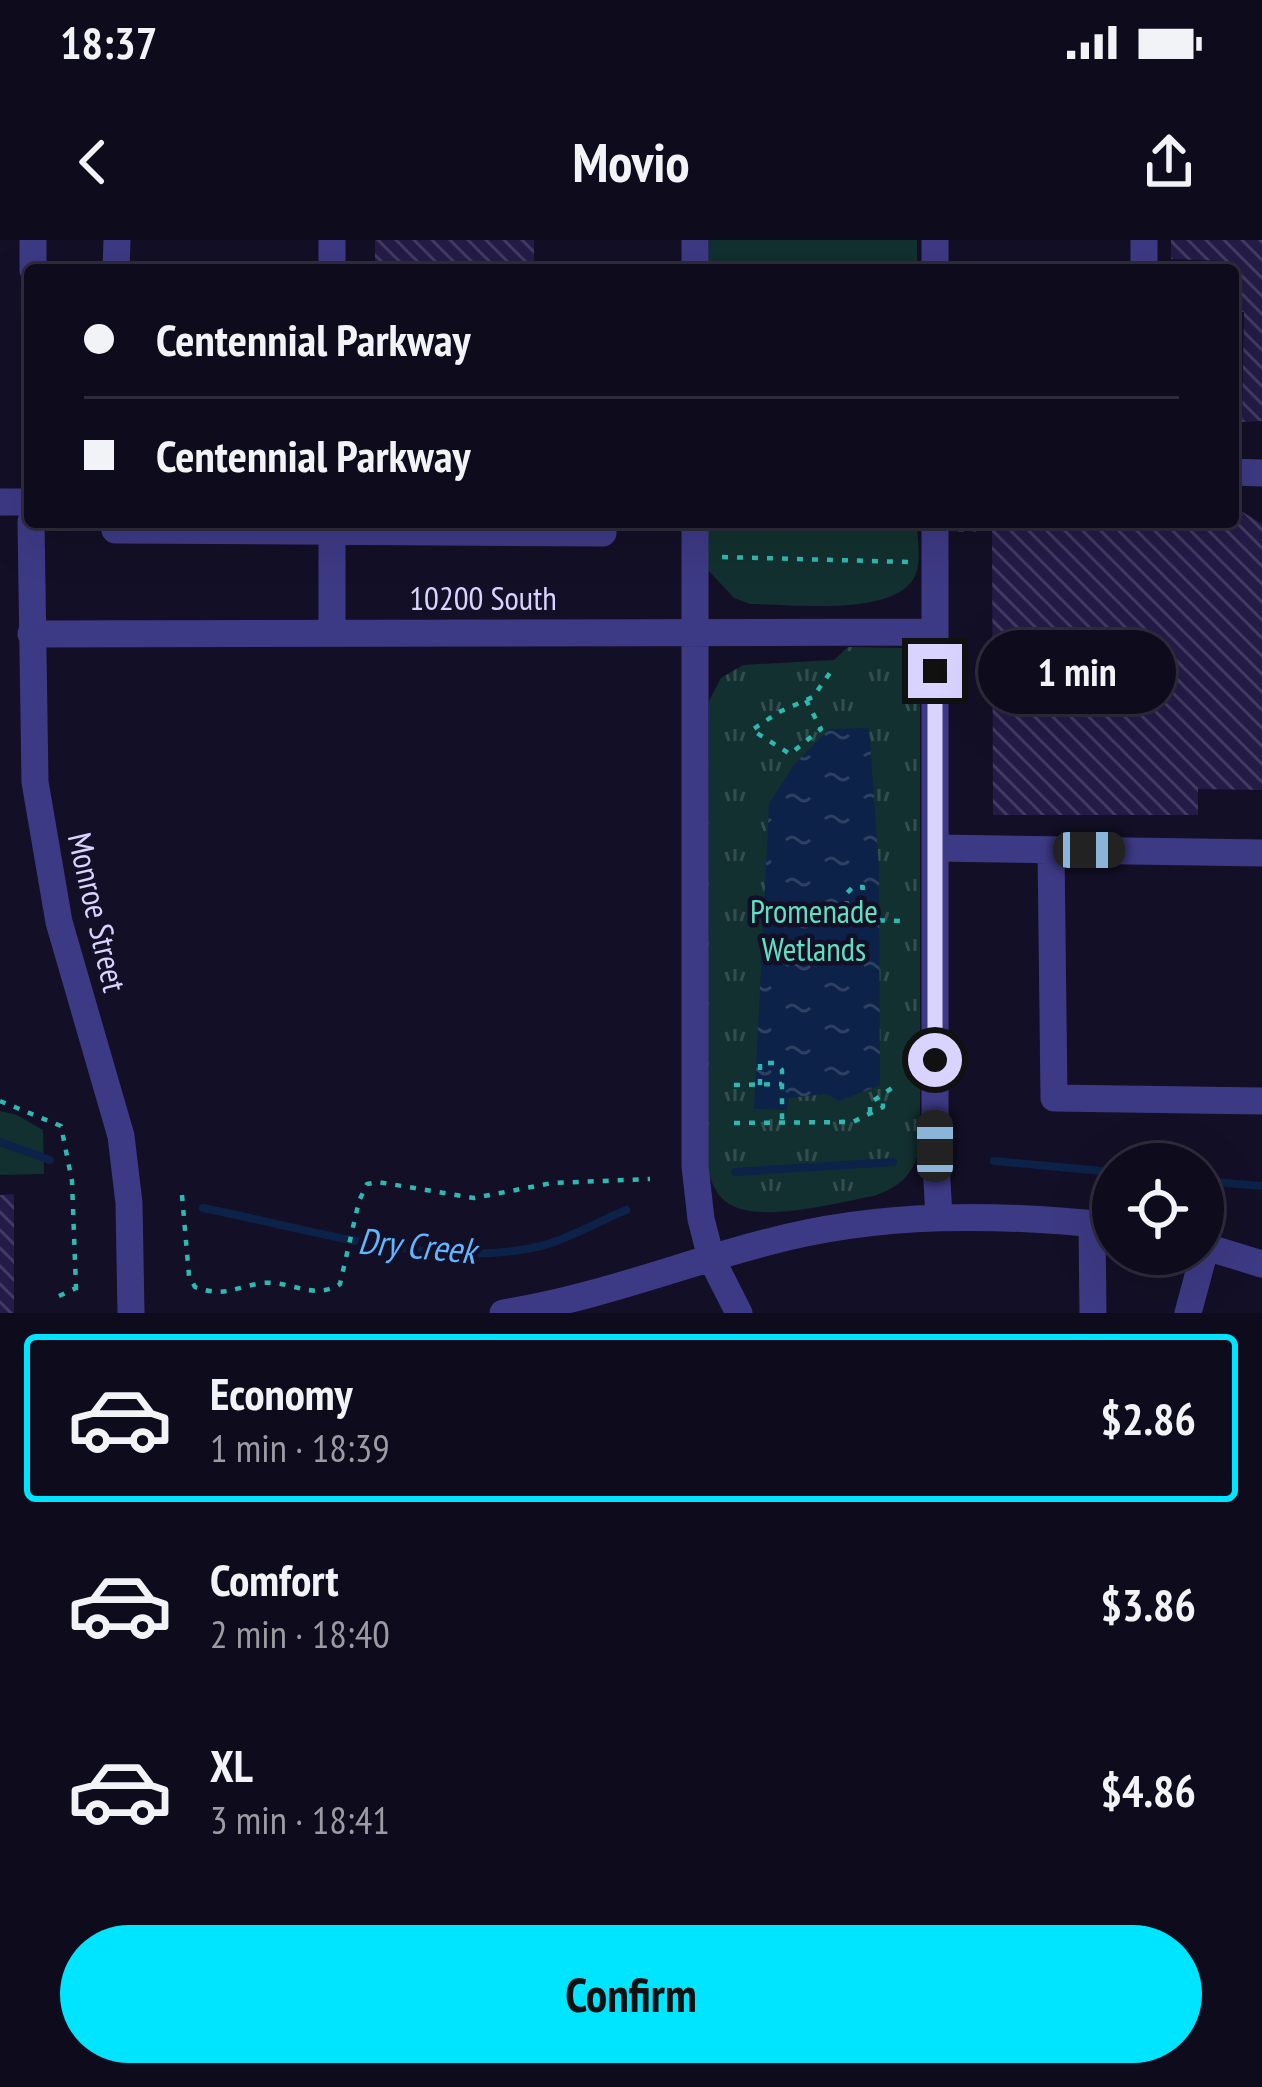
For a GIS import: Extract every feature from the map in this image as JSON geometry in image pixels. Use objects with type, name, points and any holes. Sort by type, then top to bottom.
[{"type":"street","name":"Monroe Street","points":[[31,528],[35,782],[59,922],[121,1136],[129,1203],[131,1313]]},
{"type":"street","points":[[116,528],[224,528]]},
{"type":"street","points":[[332,528],[332,633]]},
{"type":"street","points":[[409,528],[603,533],[603,528]]},
{"type":"street","points":[[695,528],[695,1166],[701,1219],[712,1258],[739,1313]]},
{"type":"street","points":[[935,528],[939,1217]]},
{"type":"street","name":"10200 South","points":[[31,634],[935,632]]},
{"type":"street","points":[[935,848],[1262,853]]},
{"type":"street","points":[[1051,850],[1054,1098],[1262,1101]]},
{"type":"street","points":[[502,1313],[625,1286],[772,1240],[885,1221],[1018,1218],[1092,1224]]},
{"type":"street","points":[[1224,1252],[1262,1264]]},
{"type":"street","points":[[1093,1313],[1097,1275]]},
{"type":"street","points":[[1188,1313],[1197,1275]]},
{"type":"path","points":[[695,556],[911,562],[915,531],[927,528]]},
{"type":"path","points":[[962,528],[976,529]]},
{"type":"path","points":[[806,700],[821,729],[790,754],[752,730],[779,712],[806,700],[813,697],[834,667]]},
{"type":"path","points":[[862,920],[863,887],[853,887],[847,892],[846,910],[856,920],[902,921]]},
{"type":"path","points":[[760,1084],[760,1063],[774,1063],[782,1070],[782,1123]]},
{"type":"path","points":[[734,1085],[782,1084]]},
{"type":"path","points":[[734,1123],[853,1122],[883,1107],[883,1094],[898,1089]]},
{"type":"path","points":[[0,1101],[61,1126],[72,1181],[76,1288]]},
{"type":"path","points":[[191,1284],[210,1293],[229,1294],[266,1283],[329,1291],[340,1284],[367,1184],[474,1198],[573,1180],[650,1179]]},
{"type":"path","points":[[182,1195],[191,1284]]},
{"type":"path","points":[[183,1288],[191,1284]]},
{"type":"path","points":[[59,1296],[87,1288]]},
{"type":"green space","points":[[709,240],[917,240],[917,264],[708,264]]},
{"type":"green space","points":[[707,528],[917,528],[917,570],[908,586],[870,602],[750,604],[734,598],[707,569]]},
{"type":"green space","name":"Promenade Wetlands","points":[[848,647],[906,648],[920,663],[920,1144],[911,1171],[884,1192],[797,1210],[756,1212],[725,1201],[707,1169],[709,701],[721,678],[743,665],[834,660]]},
{"type":"green space","points":[[0,1111],[43,1130],[44,1174],[0,1175]]},
{"type":"water","points":[[869,728],[879,868],[880,1085],[839,1101],[827,1094],[788,1098],[787,1110],[754,1109],[769,804],[793,766],[829,729]]},
{"type":"building","points":[[375,240],[534,240],[534,264],[375,264]]},
{"type":"building","points":[[1171,240],[1262,240],[1262,421],[1242,422],[1244,312],[1239,312],[1239,264],[1171,259]]},
{"type":"building","points":[[1239,510],[1262,524],[1262,790],[1198,789],[1198,815],[993,815],[992,528],[1239,528]]},
{"type":"building","points":[[14,1194],[14,1313],[0,1313],[0,1195]]},
{"type":"waterway","name":"Dry Creek","points":[[0,1142],[50,1160]]},
{"type":"waterway","name":"Dry Creek","points":[[994,1161],[1092,1170]]},
{"type":"waterway","name":"Dry Creek","points":[[735,1172],[893,1162]]},
{"type":"waterway","name":"Dry Creek","points":[[1224,1183],[1262,1186]]},
{"type":"waterway","name":"Dry Creek","points":[[203,1208],[372,1244],[460,1253],[541,1246],[626,1210]]},
{"type":"route","points":[[935,671],[935,1060]]}]
